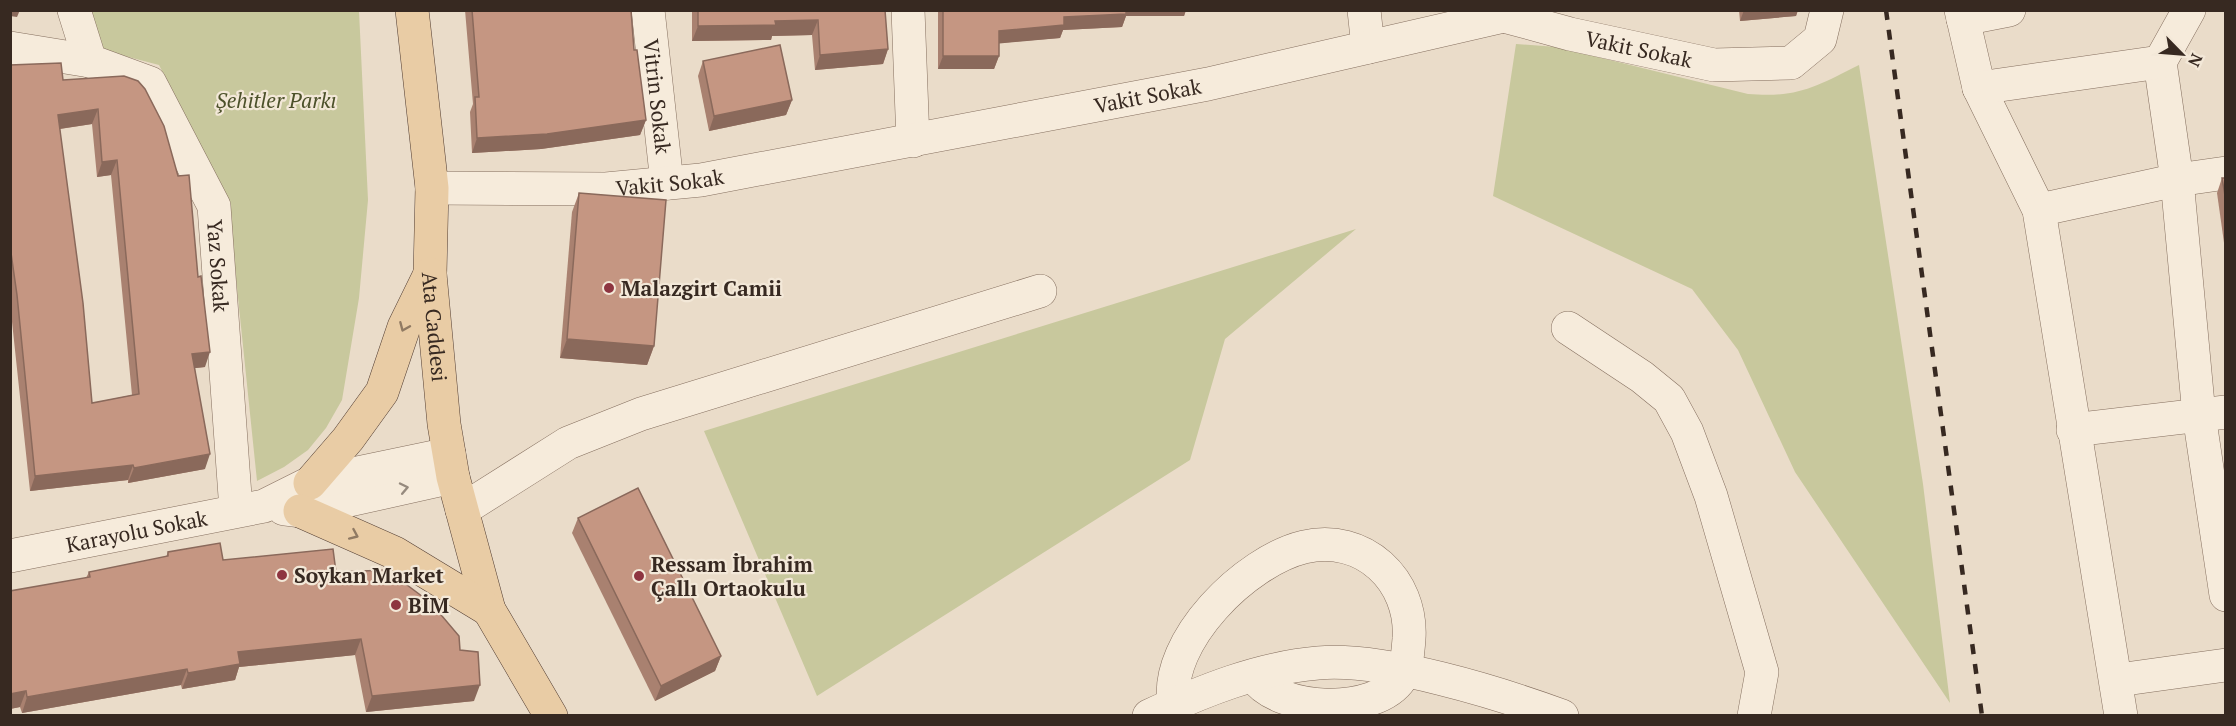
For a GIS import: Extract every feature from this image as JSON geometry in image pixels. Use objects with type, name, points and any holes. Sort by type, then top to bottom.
[{"type":"main road","name":"Ata Caddesi","points":[[412,10],[432,188],[430,274],[444,424],[462,510],[496,622]]},
{"type":"main road","points":[[430,274],[404,327],[381,392],[305,497],[395,553],[496,622],[551,716]]},
{"type":"street","points":[[74,10],[90,61]]},
{"type":"street","name":"Vitrin Sokak","points":[[648,10],[667,183]]},
{"type":"street","points":[[909,10],[914,141]]},
{"type":"street","points":[[1364,10],[1368,47]]},
{"type":"street","name":"Vakit Sokak","points":[[432,188],[606,189],[700,180],[1208,84],[1503,16],[1570,34],[1714,65],[1791,63],[1820,39],[1827,10]]},
{"type":"street","points":[[2009,10],[1962,15],[1979,88],[2039,210],[2073,430],[2118,680],[2121,716]]},
{"type":"street","points":[[2186,11],[2160,62],[2212,414],[2226,595]]},
{"type":"street","name":"Yaz Sokak","points":[[10,48],[90,61],[150,83],[214,206],[250,508]]},
{"type":"street","points":[[1979,88],[2160,62]]},
{"type":"street","points":[[2039,210],[2177,180],[2226,173]]},
{"type":"street","points":[[462,510],[568,443],[641,414],[1040,291]]},
{"type":"street","points":[[1568,328],[1642,377],[1669,399],[1687,432],[1711,496],[1762,672],[1754,716]]},
{"type":"street","points":[[2073,430],[2212,414]]},
{"type":"street","name":"Karayolu Sokak","points":[[10,556],[451,466]]},
{"type":"street","points":[[1162,710],[1172,691],[1177,664],[1215,605],[1244,579],[1266,564],[1305,547],[1322,545],[1357,552],[1382,565],[1393,577],[1401,591],[1408,616],[1404,671],[1399,681],[1382,693],[1356,702],[1329,706],[1298,702],[1275,695],[1259,684],[1254,676]]},
{"type":"street","points":[[1162,710],[1210,688],[1318,663],[1366,664],[1404,671],[1562,716]]},
{"type":"street","points":[[2118,680],[2226,665]]},
{"type":"green space","name":"Şehitler Parkı","points":[[86,11],[359,11],[368,200],[359,298],[342,400],[326,428],[308,450],[284,467],[257,481],[228,201],[159,65],[98,49]]},
{"type":"green space","points":[[1516,44],[1557,47],[1748,94],[1780,94],[1806,89],[1859,65],[1923,484],[1950,703],[1795,472],[1738,350],[1692,289],[1493,196]]},
{"type":"green space","points":[[1356,229],[1225,339],[1190,460],[817,696],[704,431]]},
{"type":"building","points":[[472,10],[631,10],[634,50],[637,50],[646,120],[547,134],[477,138],[475,97],[479,97]]},
{"type":"building","points":[[698,10],[885,10],[888,49],[820,55],[818,20],[775,21],[776,25],[698,26]]},
{"type":"building","points":[[943,10],[1126,10],[1126,14],[1064,17],[1064,25],[999,31],[999,56],[943,56]]},
{"type":"building","points":[[780,45],[792,100],[714,116],[703,61]]},
{"type":"building","points":[[61,63],[63,80],[124,76],[138,81],[145,89],[164,126],[178,176],[189,175],[198,277],[201,276],[210,352],[192,354],[210,454],[134,468],[133,465],[35,476],[10,246],[10,65]],"holes":[[[98,109],[102,162],[117,160],[139,394],[92,403],[83,303],[58,115]]]},
{"type":"building","points":[[2222,178],[2226,178],[2226,201]]},
{"type":"building","name":"Malazgirt Camii","points":[[579,193],[666,200],[654,346],[567,339]]},
{"type":"building","points":[[638,488],[721,656],[661,686],[578,518]]},
{"type":"building","points":[[220,543],[223,560],[333,549],[336,572],[387,570],[431,603],[459,636],[460,650],[478,652],[480,685],[372,696],[361,639],[238,652],[240,664],[188,673],[187,669],[27,697],[26,691],[10,694],[10,591],[90,577],[89,572],[168,556],[168,552]]},
{"type":"railway","points":[[1886,10],[1982,716]]},
{"type":"place","name":"Malazgirt Camii","points":[[609,288]]},
{"type":"place","name":"Soykan Market","points":[[282,575]]},
{"type":"place","name":"Ressam İbrahim Çallı Ortaokulu","points":[[639,576]]},
{"type":"place","name":"BİM","points":[[396,605]]}]
